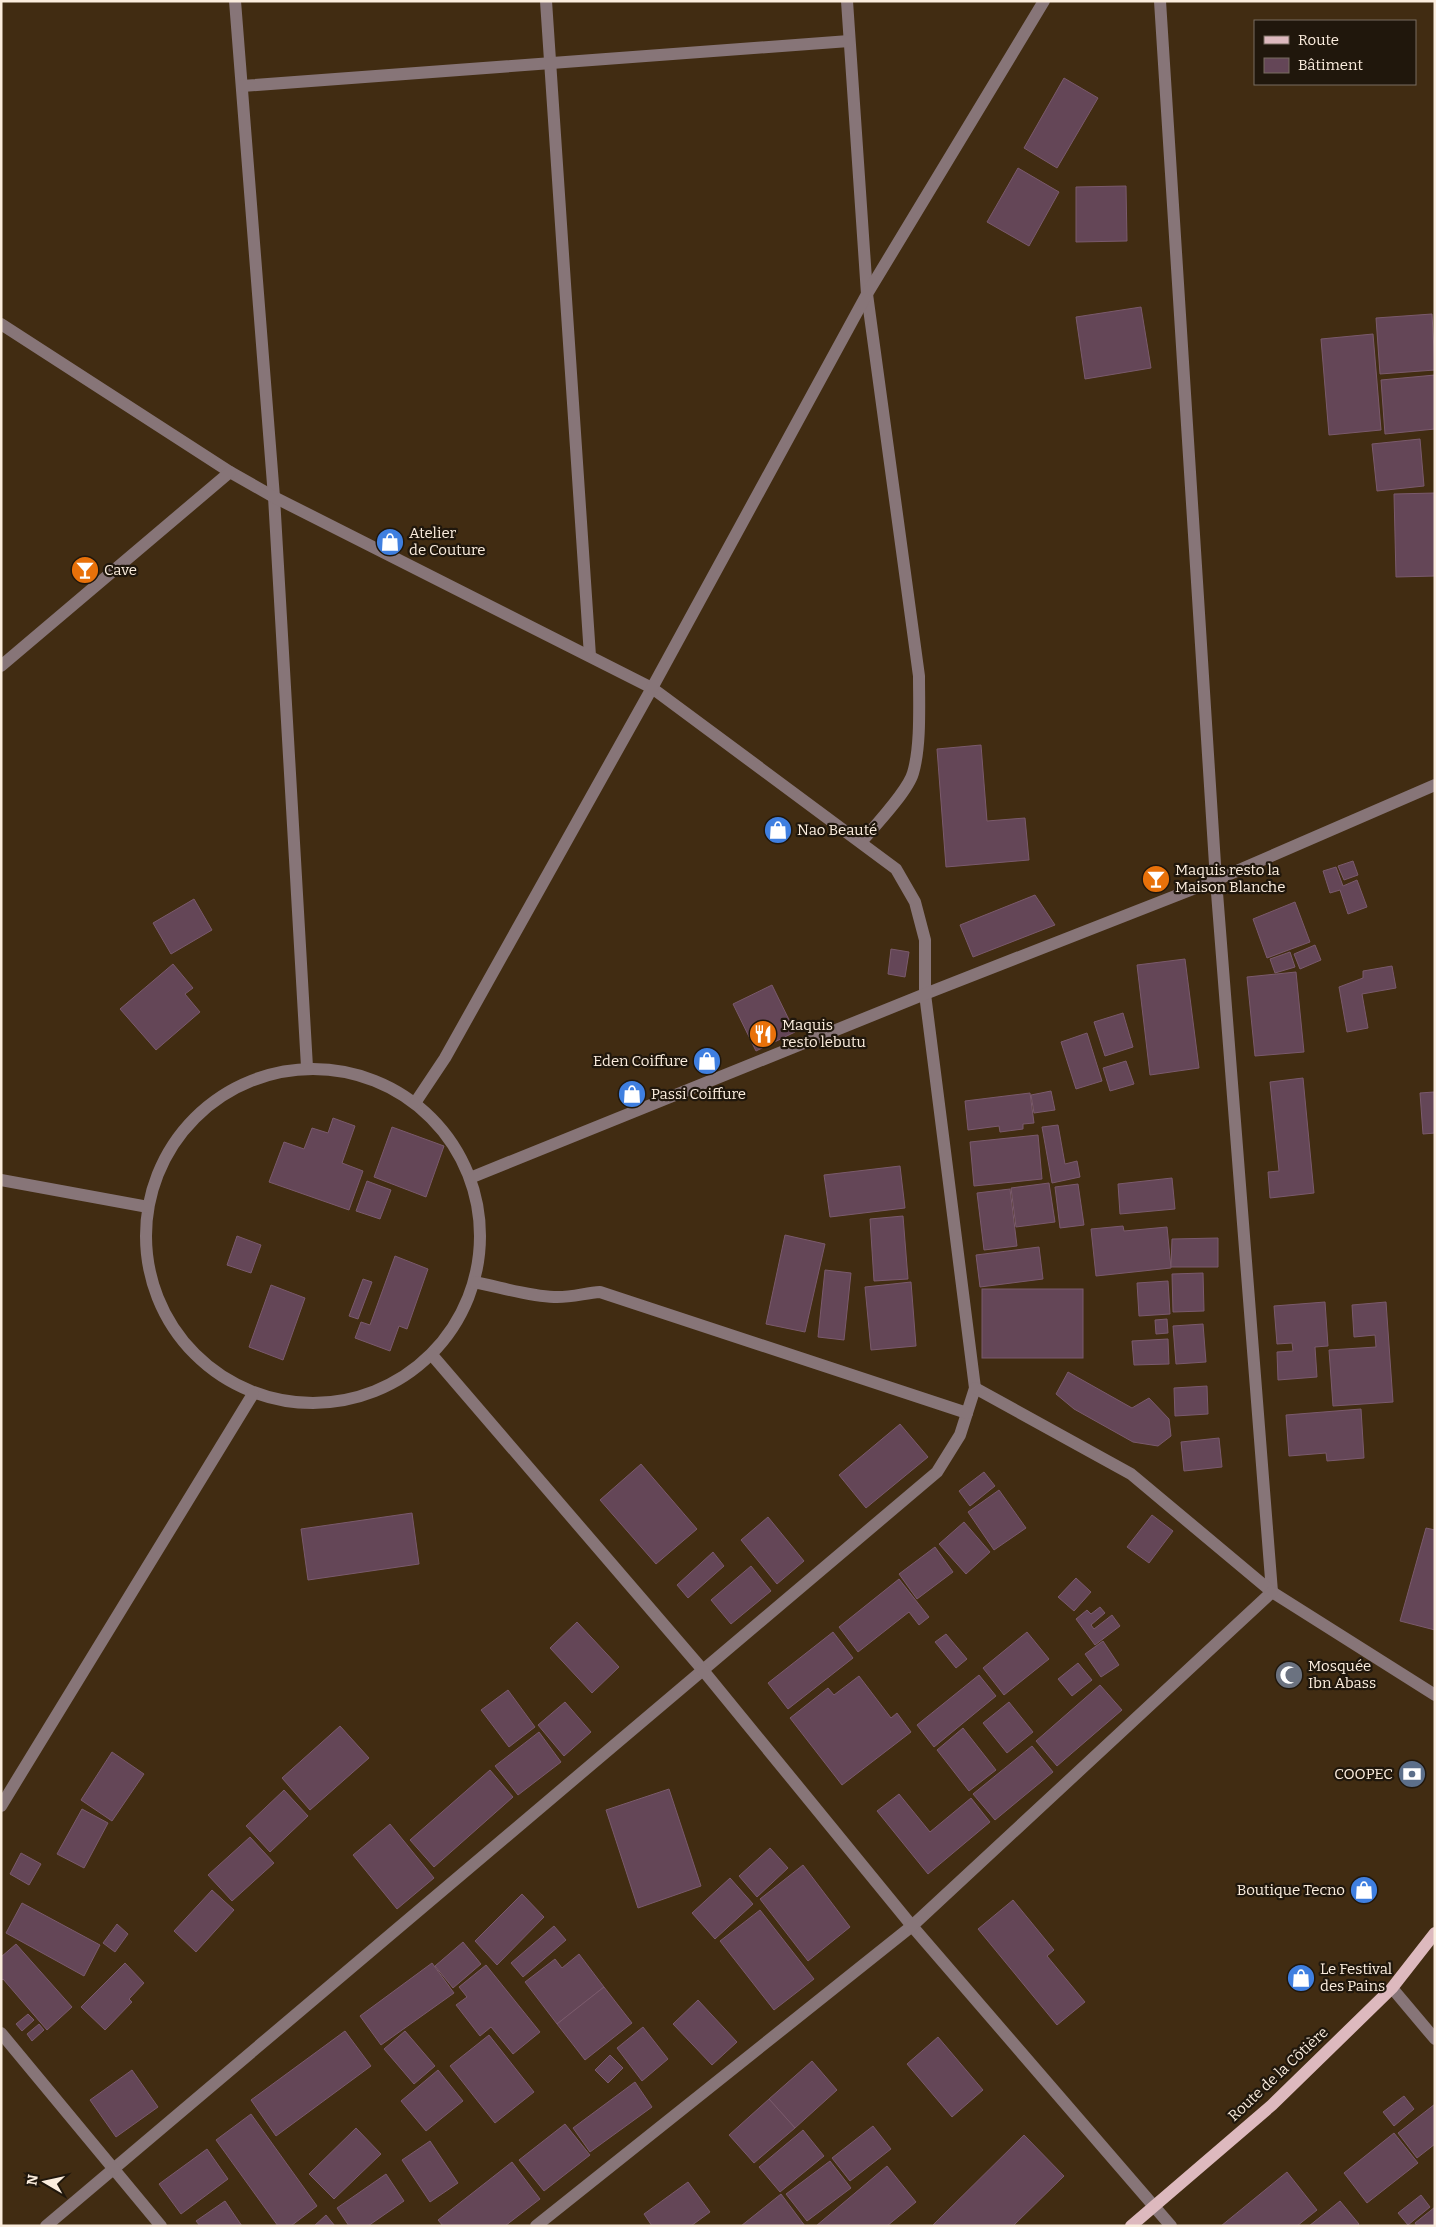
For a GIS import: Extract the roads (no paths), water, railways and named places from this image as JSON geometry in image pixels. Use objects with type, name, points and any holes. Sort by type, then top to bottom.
[{"type":"main road","name":"Route de la Côtière","points":[[1131,2226],[1272,2105],[1392,1988],[1435,1933]]},
{"type":"street","points":[[235,1],[274,497],[307,1067]]},
{"type":"street","points":[[546,1],[590,656]]},
{"type":"street","points":[[847,1],[867,294],[918,666],[919,694],[918,731],[913,774],[895,802],[862,841]]},
{"type":"street","points":[[415,1103],[445,1058],[652,688],[867,294],[1044,1]]},
{"type":"street","points":[[1160,1],[1216,880],[1272,1592]]},
{"type":"street","points":[[242,86],[849,41]]},
{"type":"street","points":[[1,324],[230,472],[274,497],[652,688],[862,841],[896,869],[915,902],[924,940],[925,994],[975,1388],[960,1436],[937,1472],[46,2226]]},
{"type":"street","points":[[1,666],[230,472]]},
{"type":"street","points":[[470,1178],[925,994],[1216,880],[1435,785]]},
{"type":"street","points":[[307,1067],[364,1076],[415,1103],[448,1136],[470,1178],[480,1230],[474,1282],[457,1321],[432,1355],[393,1384],[348,1401],[300,1404],[253,1394],[204,1364],[167,1320],[147,1265],[148,1207],[167,1153],[203,1109],[252,1080],[307,1067]]},
{"type":"street","points":[[1,1180],[148,1207]]},
{"type":"street","points":[[474,1282],[552,1297],[569,1297],[600,1292],[967,1413]]},
{"type":"street","points":[[432,1355],[702,1669],[912,1926],[1171,2226]]},
{"type":"street","points":[[975,1388],[1131,1474],[1272,1592],[1435,1695]]},
{"type":"street","points":[[1,1806],[253,1394]]},
{"type":"street","points":[[536,2226],[912,1926],[1272,1592]]},
{"type":"street","points":[[1392,1988],[1435,2039]]},
{"type":"street","points":[[1,2033],[161,2226]]},
{"type":"place","name":"Atelier de Couture","points":[[390,542]]},
{"type":"place","name":"Cave","points":[[85,570]]},
{"type":"place","name":"Nao Beauté","points":[[778,830]]},
{"type":"place","name":"Maquis resto la Maison Blanche","points":[[1156,879]]},
{"type":"place","name":"Maquis resto lebutu","points":[[763,1034]]},
{"type":"place","name":"Eden Coiffure","points":[[707,1061]]},
{"type":"place","name":"Passi Coiffure","points":[[632,1094]]},
{"type":"place","name":"Mosquée Ibn Abass","points":[[1289,1675]]},
{"type":"place","name":"COOPEC","points":[[1412,1774]]},
{"type":"place","name":"Boutique Tecno","points":[[1364,1890]]},
{"type":"place","name":"Le Festival des Pains","points":[[1301,1978]]}]
